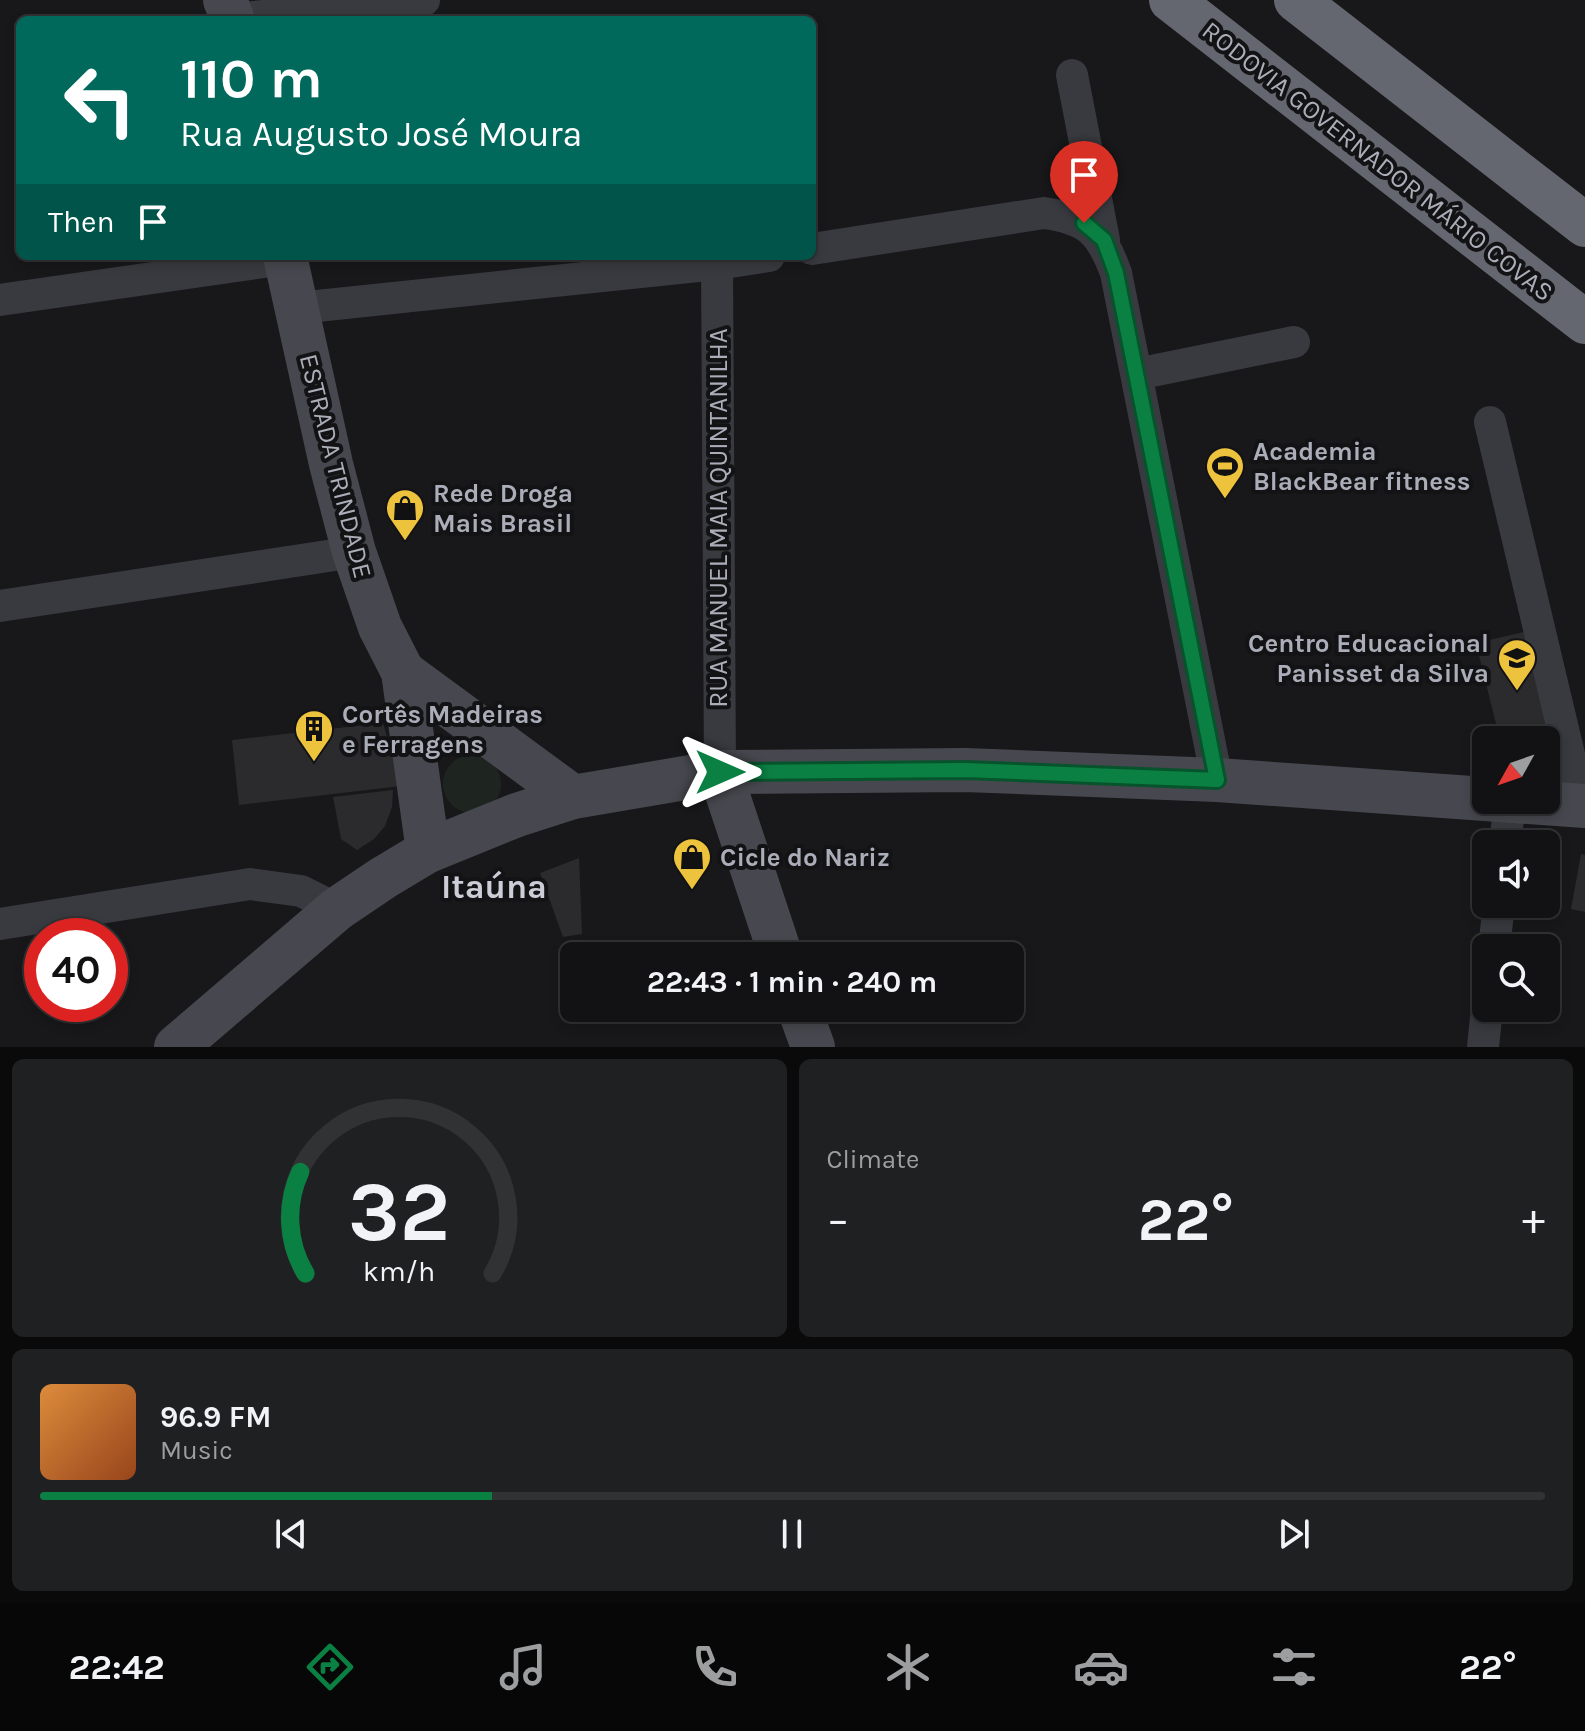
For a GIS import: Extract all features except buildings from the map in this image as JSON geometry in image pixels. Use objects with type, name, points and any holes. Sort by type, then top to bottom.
[{"type":"highway","name":"RODOVIA GOVERNADOR MÁRIO COVAS","points":[[1171,0],[1585,322]]},
{"type":"highway","points":[[1296,0],[1585,225]]},
{"type":"street","points":[[271,16],[424,0]]},
{"type":"street","points":[[1072,75],[1104,240],[1116,273],[1137,374],[1217,780]]},
{"type":"street","points":[[816,248],[1044,213],[1077,219],[1104,240]]},
{"type":"street","points":[[0,300],[271,260]]},
{"type":"street","name":"ESTRADA TRINDADE","points":[[286,260],[354,552],[380,627],[403,672],[428,851]]},
{"type":"street","points":[[298,308],[743,260]]},
{"type":"street","name":"RUA MANUEL MAIA QUINTANILHA","points":[[717,264],[720,772]]},
{"type":"street","points":[[1137,374],[1294,342]]},
{"type":"street","points":[[176,1047],[337,909],[428,851],[517,815],[573,797],[720,772],[965,770],[1217,780],[1508,823],[1583,805],[1490,422]]},
{"type":"street","points":[[0,606],[354,552]]},
{"type":"street","name":"ESTRADA TRINDADE","points":[[403,672],[573,797]]},
{"type":"street","points":[[720,772],[776,942]]},
{"type":"street","points":[[0,924],[250,884],[301,891],[337,909]]},
{"type":"street","points":[[804,1022],[813,1047]]},
{"type":"street","points":[[1483,1047],[1486,1022]]},
{"type":"shaded area","points":[[472,755],[483,757],[492,764],[499,773],[499,795],[492,804],[483,811],[472,813],[461,811],[452,804],[445,795],[443,784],[445,773],[452,764],[461,757]]},
{"type":"place","name":"Academia BlackBear fitness","points":[[1225,500]]},
{"type":"place","name":"Rede Droga Mais Brasil","points":[[405,542]]},
{"type":"place","name":"Centro Educacional Panisset da Silva","points":[[1517,692]]},
{"type":"place","name":"Cortês Madeiras e Ferragens","points":[[314,763]]},
{"type":"place","name":"Cicle do Nariz","points":[[692,891]]},
{"type":"district","name":"Itaúna","points":[[494,886]]},
{"type":"route","points":[[720,772],[965,770],[1217,780],[1116,273],[1104,240],[1084,223]]}]
